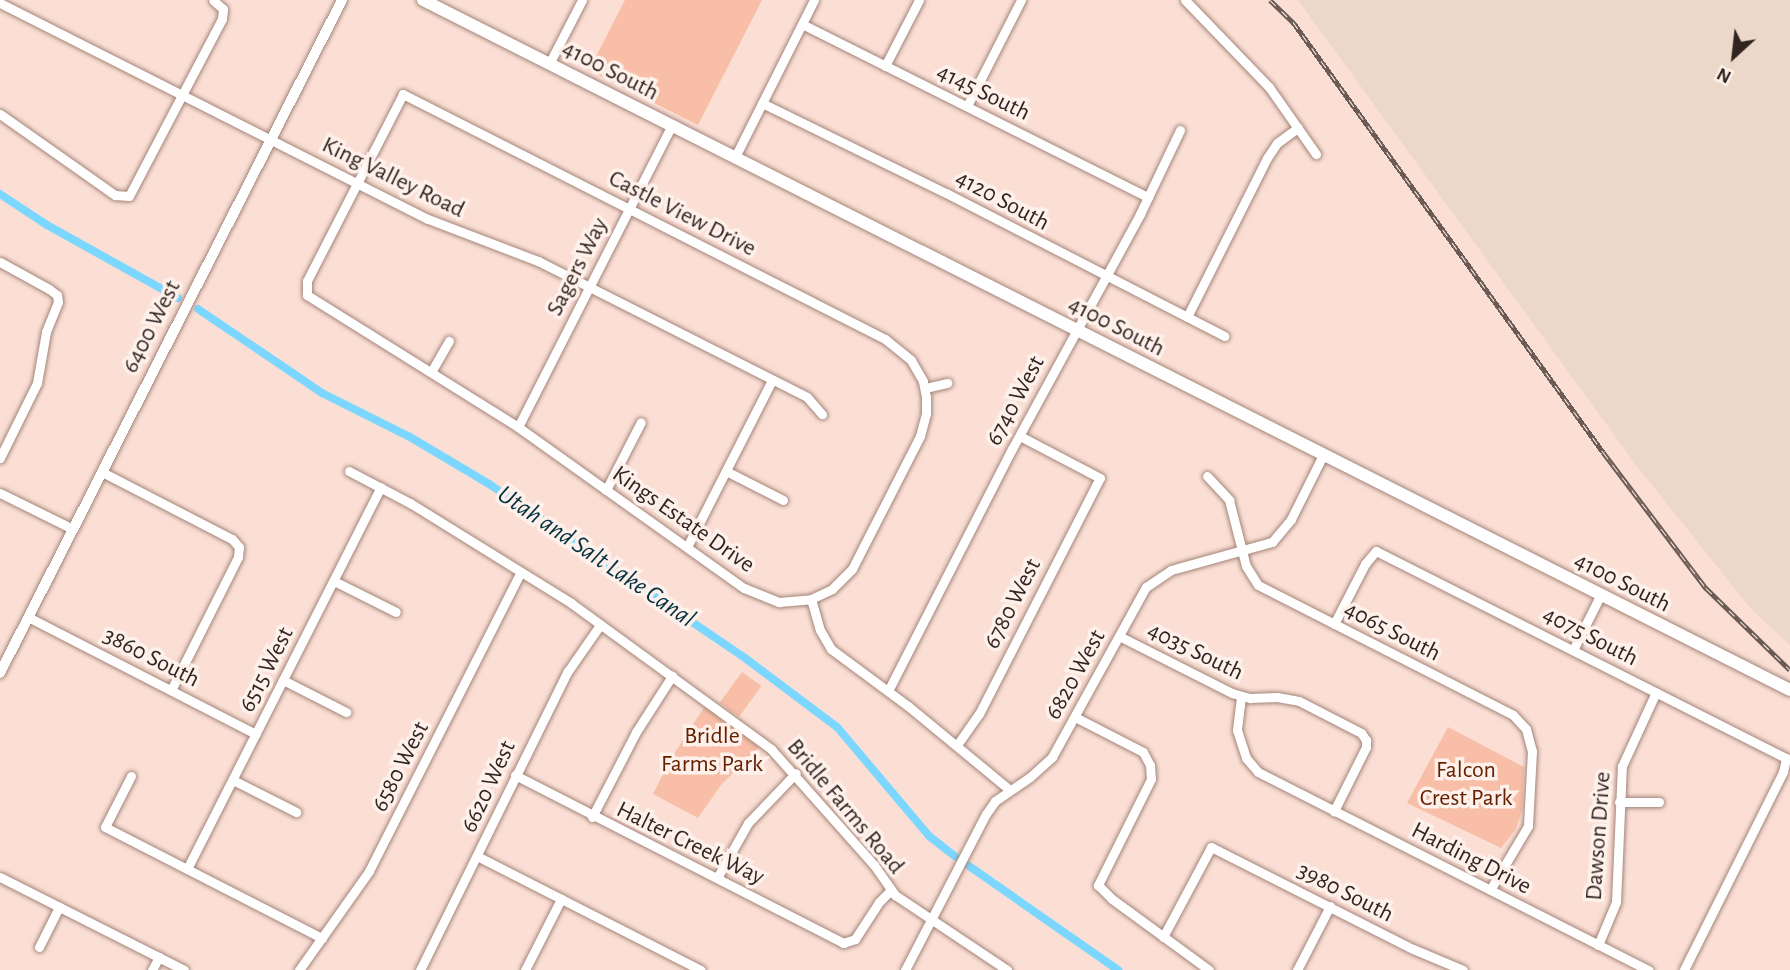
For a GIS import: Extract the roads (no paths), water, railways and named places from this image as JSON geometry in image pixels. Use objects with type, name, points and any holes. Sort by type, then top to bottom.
[{"type":"main road","name":"4100 South","points":[[423,0],[1790,690]]},
{"type":"street","points":[[0,114],[115,195],[126,198],[135,190],[222,19],[223,9],[213,0]]},
{"type":"street","name":"6400 West","points":[[0,673],[342,0]]},
{"type":"street","points":[[550,64],[582,0]]},
{"type":"street","points":[[735,157],[814,0]]},
{"type":"street","points":[[885,66],[919,0]]},
{"type":"street","points":[[967,106],[1021,0]]},
{"type":"street","points":[[1185,0],[1248,63],[1316,154]]},
{"type":"street","name":"King Valley Road","points":[[0,3],[441,225],[521,253],[807,397],[822,414]]},
{"type":"street","name":"4145 South","points":[[802,24],[1148,197]]},
{"type":"street","name":"Castle View Drive","points":[[357,183],[402,94],[892,343],[915,366],[925,388]]},
{"type":"street","name":"4120 South","points":[[762,103],[946,193],[1224,336]]},
{"type":"street","name":"Sagers Way","points":[[518,427],[672,125]]},
{"type":"street","points":[[1187,317],[1267,158],[1277,143],[1298,128]]},
{"type":"street","name":"6740 West","points":[[888,691],[1148,197],[1180,131]]},
{"type":"street","name":"Kings Estate Drive","points":[[357,183],[307,281],[306,292],[313,301],[518,427],[761,597],[779,602],[811,600]]},
{"type":"street","points":[[0,262],[57,295],[57,305],[43,342],[37,383],[0,458]]},
{"type":"street","points":[[431,372],[449,341]]},
{"type":"street","points":[[687,547],[772,380]]},
{"type":"street","points":[[947,383],[925,388],[926,414],[920,436],[855,563],[838,584],[811,600],[820,630],[831,649],[888,691],[1010,790]]},
{"type":"street","points":[[606,490],[641,422]]},
{"type":"street","name":"6780 West","points":[[957,746],[979,714],[1100,478],[1020,436]]},
{"type":"street","name":"6820 West","points":[[905,970],[986,814],[995,801],[1030,778],[1052,757],[1146,587],[1160,575],[1260,548],[1282,534],[1323,455]]},
{"type":"street","name":"Bridle Farms Road","points":[[349,471],[381,487],[558,594],[771,749],[796,773],[874,865],[891,891],[904,903],[1007,970]]},
{"type":"street","points":[[726,471],[783,500]]},
{"type":"street","points":[[102,472],[232,539],[239,547],[238,557],[171,690]]},
{"type":"street","name":"4065 South","points":[[1207,476],[1229,500],[1243,552],[1251,575],[1258,585],[1513,715],[1526,729],[1531,741],[1528,826],[1490,890]]},
{"type":"street","name":"6515 West","points":[[187,869],[381,487]]},
{"type":"street","points":[[0,492],[73,529]]},
{"type":"street","name":"4075 South","points":[[1334,624],[1364,564],[1377,551],[1786,758],[1783,772],[1684,970]]},
{"type":"street","name":"6580 West","points":[[299,970],[369,871],[521,572]]},
{"type":"street","points":[[334,581],[396,612]]},
{"type":"street","points":[[1573,650],[1600,596]]},
{"type":"street","name":"3860 South","points":[[28,617],[256,734]]},
{"type":"street","name":"6620 West","points":[[420,970],[572,663],[600,625]]},
{"type":"street","name":"4035 South","points":[[1119,636],[1241,697],[1299,701],[1361,733],[1367,743],[1334,811]]},
{"type":"street","points":[[592,817],[634,737],[673,676]]},
{"type":"street","points":[[283,680],[346,712]]},
{"type":"street","name":"Dawson Drive","points":[[1598,945],[1616,902],[1619,802],[1624,757],[1656,692]]},
{"type":"street","name":"Harding Drive","points":[[1241,697],[1237,730],[1241,746],[1258,772],[1649,970]]},
{"type":"street","points":[[1075,717],[1143,752],[1150,765],[1151,779],[1098,884],[1209,970]]},
{"type":"street","points":[[717,878],[748,823],[796,773]]},
{"type":"street","name":"Halter Creek Way","points":[[515,775],[592,817],[840,942],[850,943],[891,891]]},
{"type":"street","points":[[131,776],[105,827],[322,938]]},
{"type":"street","points":[[233,780],[296,812]]},
{"type":"street","points":[[1619,802],[1659,802]]},
{"type":"street","name":"3980 South","points":[[1163,937],[1211,847],[1463,970]]},
{"type":"street","points":[[477,856],[701,970]]},
{"type":"street","points":[[0,877],[184,970]]},
{"type":"street","points":[[525,970],[561,899]]},
{"type":"street","points":[[1297,970],[1330,906]]},
{"type":"street","points":[[39,947],[59,907]]},
{"type":"street","points":[[152,970],[159,957]]},
{"type":"waterway","name":"Utah and Salt Lake Canal","points":[[0,194],[47,225],[178,298]]},
{"type":"waterway","name":"Utah and Salt Lake Canal","points":[[198,309],[322,393],[410,437],[489,484],[745,658],[837,727],[929,836],[955,856]]},
{"type":"waterway","name":"Utah and Salt Lake Canal","points":[[969,866],[1118,970]]},
{"type":"railway","points":[[1270,0],[1293,22],[1603,452],[1706,588],[1790,670]]},
{"type":"park label","name":"Bridle Farms Park","points":[[712,751]]},
{"type":"park label","name":"Falcon Crest Park","points":[[1466,785]]}]
